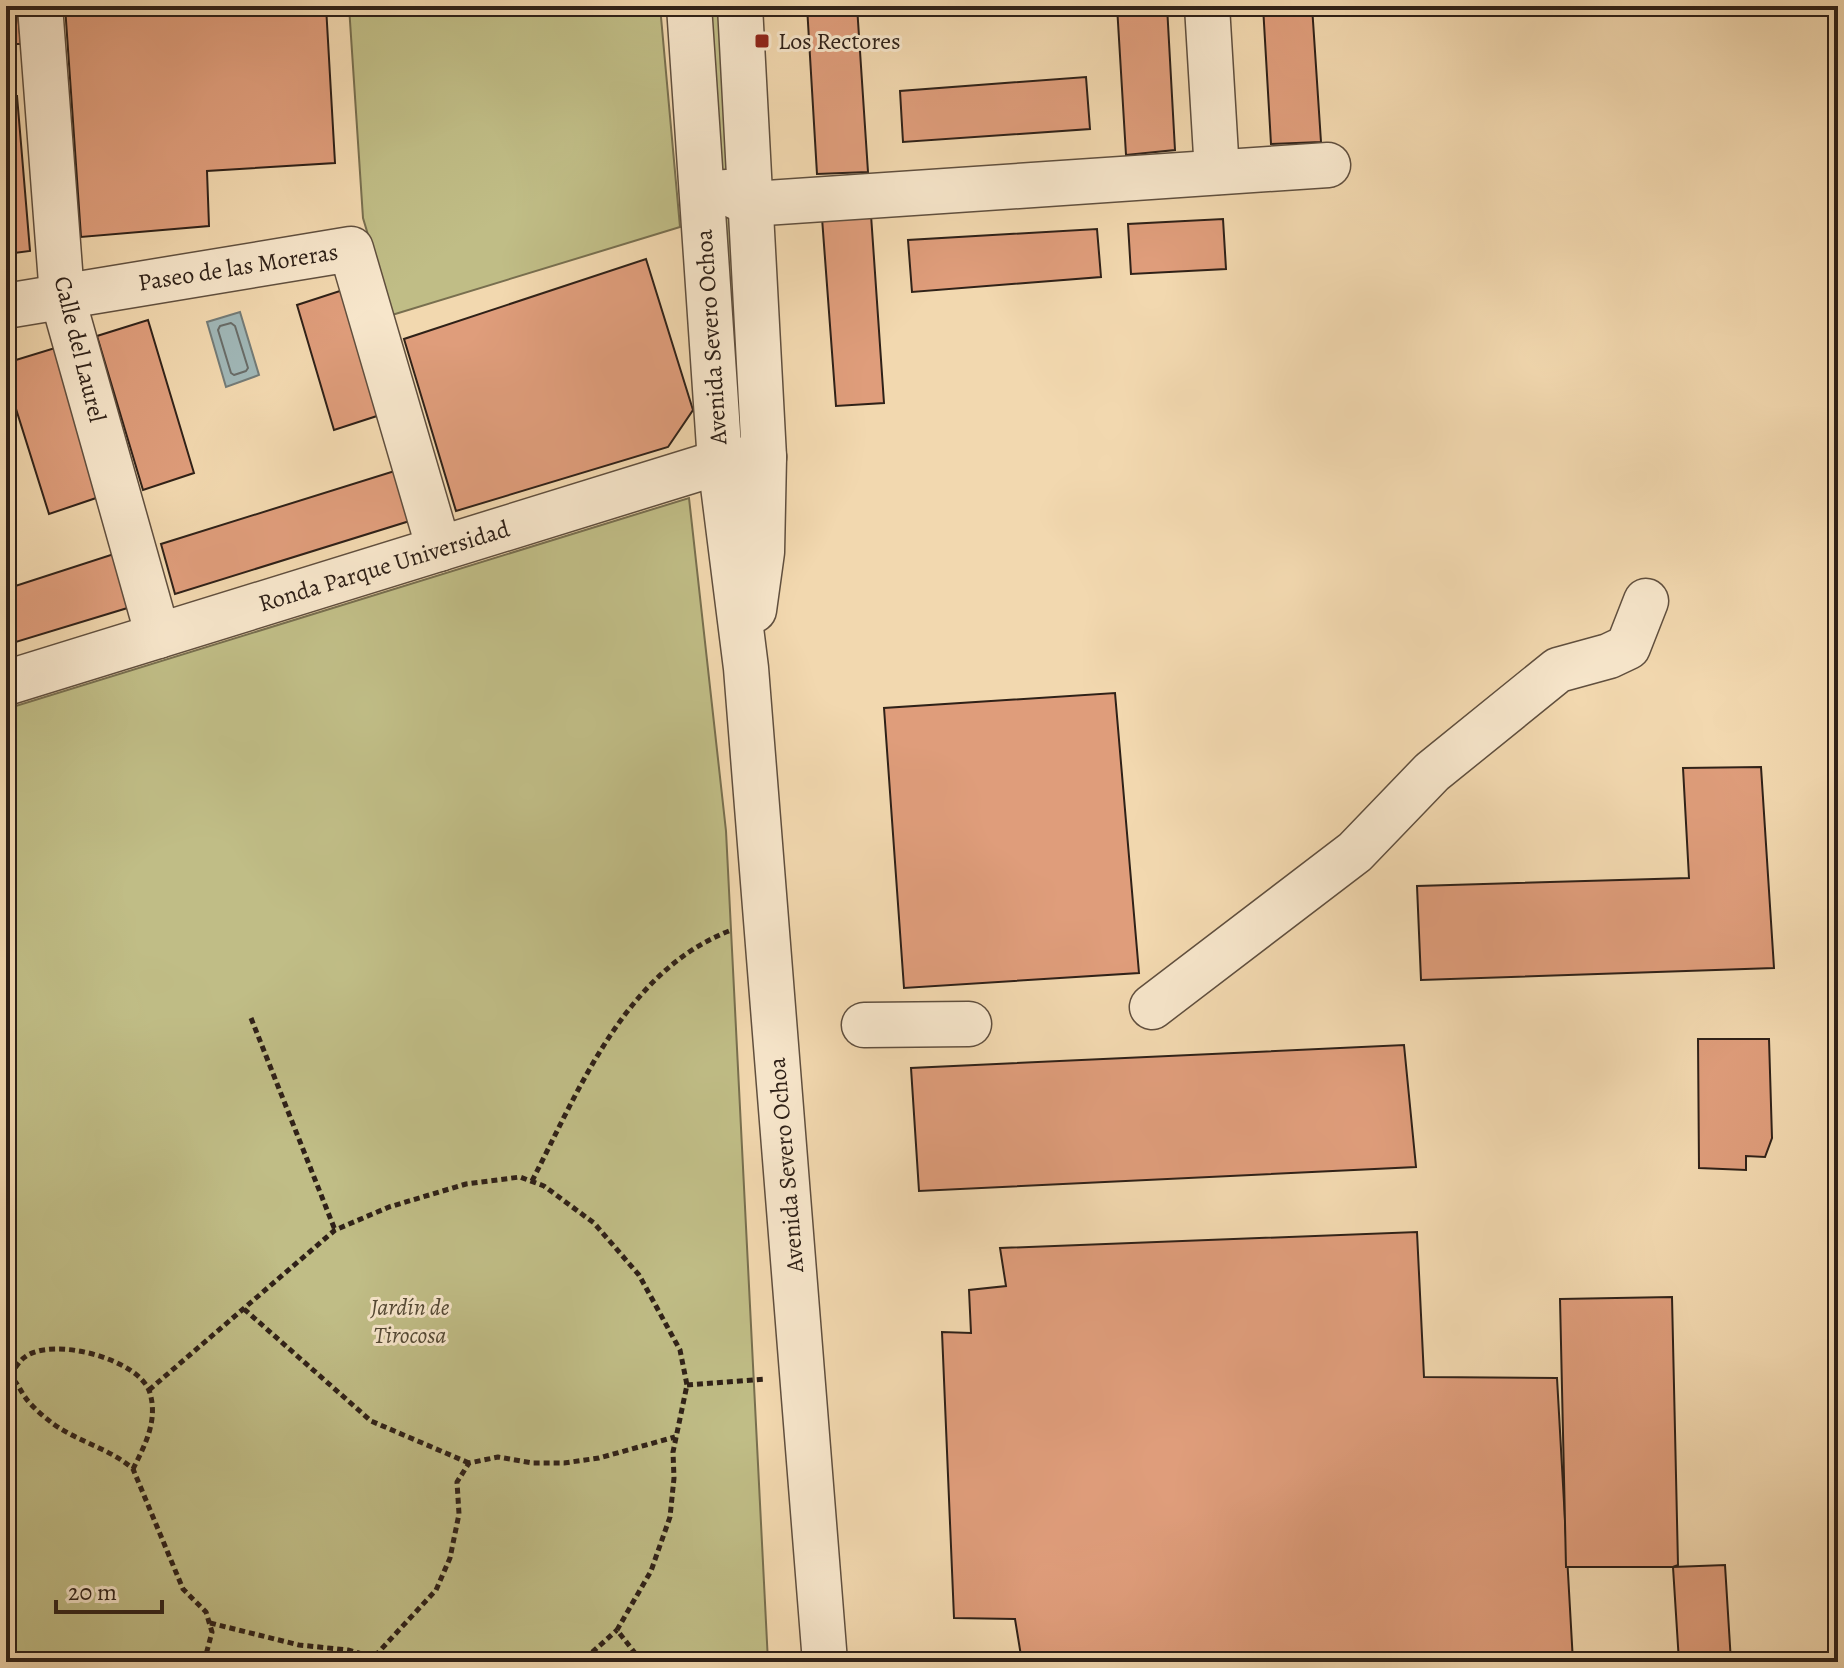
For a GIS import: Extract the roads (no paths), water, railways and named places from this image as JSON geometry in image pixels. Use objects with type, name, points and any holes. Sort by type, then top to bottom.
[{"type":"street","name":"Calle del Laurel","points":[[40,6],[62,296],[158,636]]},
{"type":"street","name":"Avenida Severo Ochoa","points":[[689,6],[720,462],[746,668],[825,1662]]},
{"type":"street","name":"Avenida Severo Ochoa","points":[[740,6],[764,457],[762,552],[746,668]]},
{"type":"street","points":[[1207,6],[1217,172]]},
{"type":"street","points":[[701,180],[751,204],[1328,165]]},
{"type":"street","name":"Paseo de las Moreras","points":[[6,306],[351,249],[439,549]]},
{"type":"street","name":"Ronda Parque Universidad","points":[[6,683],[720,462],[764,457]]},
{"type":"street","points":[[1152,1007],[1355,852],[1432,772],[1558,670],[1609,656],[1628,647],[1646,601]]},
{"type":"street","points":[[864,1025],[969,1024]]},
{"type":"water","points":[[240,312],[259,375],[226,387],[207,322]]},
{"type":"place","name":"Los Rectores","points":[[762,41]]},
{"type":"park label","name":"Jardín de Tirocosa","points":[[410,1321]]}]
